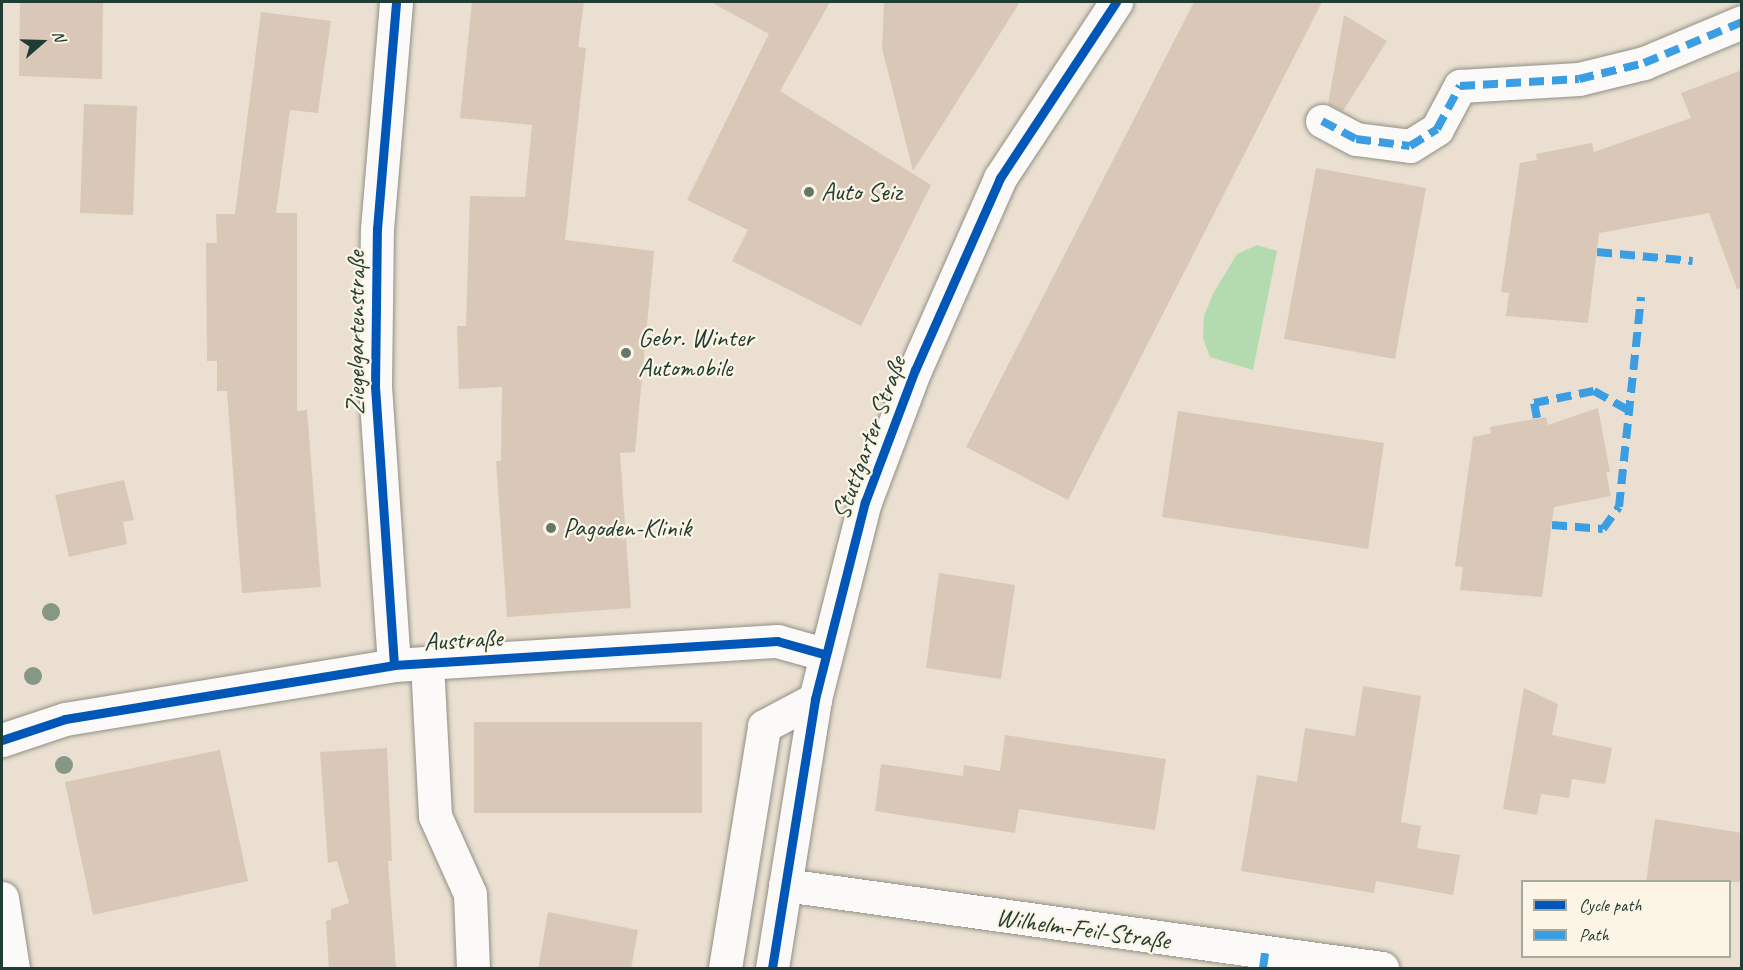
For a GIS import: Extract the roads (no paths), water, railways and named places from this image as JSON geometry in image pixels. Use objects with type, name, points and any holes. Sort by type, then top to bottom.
[{"type":"street","name":"Ziegelgartenstraße","points":[[394,665],[375,387],[377,230],[396,2]]},
{"type":"street","name":"Stuttgarter Straße","points":[[772,969],[815,699],[824,654],[865,502],[915,370],[995,189],[1116,2]]},
{"type":"street","points":[[1322,121],[1356,139],[1410,146],[1437,129],[1460,86],[1579,79],[1644,63],[1742,22]]},
{"type":"street","name":"Austraße","points":[[2,740],[65,719],[394,665],[777,641],[824,654]]},
{"type":"street","points":[[427,663],[435,816],[470,894],[473,969]]},
{"type":"street","points":[[725,969],[764,726],[815,699]]},
{"type":"street","name":"Wilhelm-Feil-Straße","points":[[785,885],[1382,969]]},
{"type":"street","points":[[2,898],[13,969]]},
{"type":"place","name":"Auto Seiz","points":[[809,192]]},
{"type":"place","name":"Gebr. Winter Automobile","points":[[626,353]]},
{"type":"place","name":"Pagoden-Klinik","points":[[551,528]]}]
